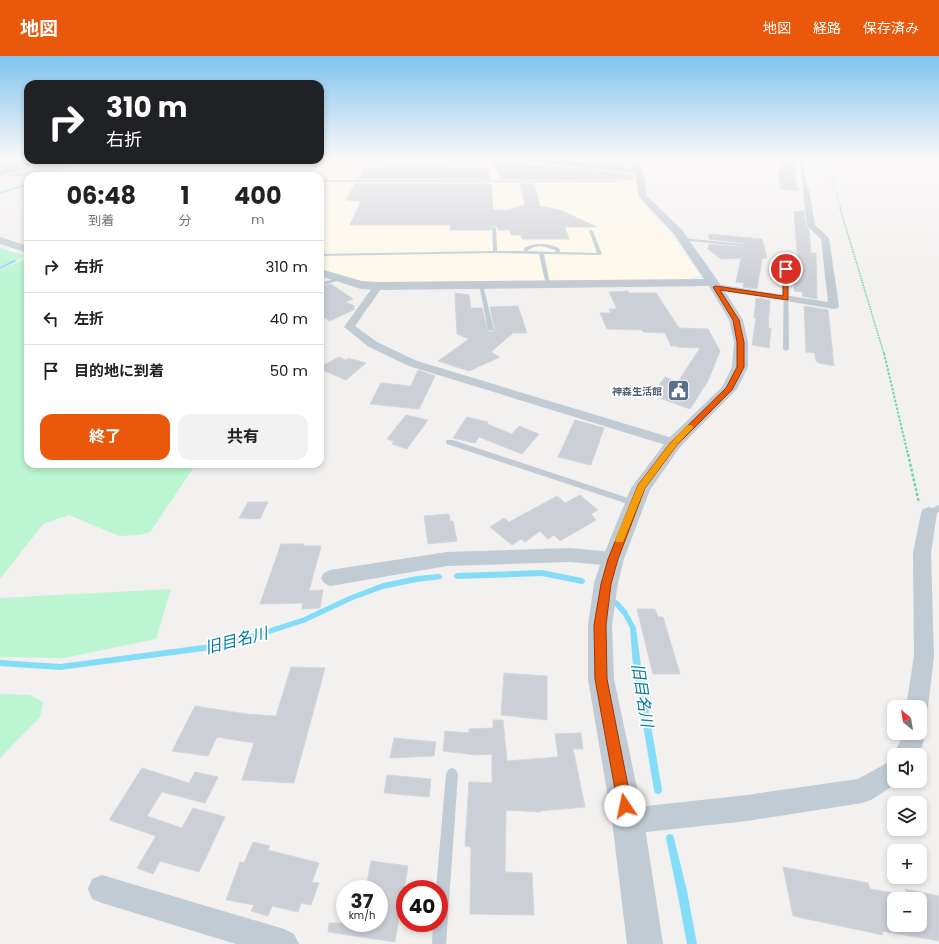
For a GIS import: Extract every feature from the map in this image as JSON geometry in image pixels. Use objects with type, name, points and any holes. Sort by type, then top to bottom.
[{"type":"street","points":[[645,199],[682,239],[714,284],[736,320],[740,342],[740,367],[730,389],[674,444],[641,488],[634,502],[613,559],[606,584],[600,625],[601,679],[628,820],[645,944]]},
{"type":"street","points":[[324,274],[361,285],[378,286],[714,284],[834,306],[825,238],[812,226],[808,199]]},
{"type":"street","points":[[0,240],[24,249]]},
{"type":"street","points":[[378,286],[349,327],[358,335],[394,356],[427,369],[456,376],[674,444]]},
{"type":"street","points":[[918,700],[924,656],[922,553],[932,514]]},
{"type":"street","points":[[330,578],[447,559],[570,555],[613,559]]},
{"type":"street","points":[[628,820],[747,808],[862,791],[887,775]]},
{"type":"street","points":[[102,889],[284,944]]},
{"type":"lane","points":[[494,228],[495,252]]},
{"type":"lane","points":[[324,255],[495,252],[600,254],[591,231]]},
{"type":"lane","points":[[682,239],[741,245]]},
{"type":"lane","points":[[526,252],[526,249],[530,246],[544,245],[557,249],[558,252]]},
{"type":"lane","points":[[541,252],[548,285]]},
{"type":"lane","points":[[786,269],[786,349]]},
{"type":"lane","points":[[324,284],[338,279]]},
{"type":"lane","points":[[481,285],[491,330]]},
{"type":"lane","points":[[450,442],[634,502]]},
{"type":"lane","points":[[439,944],[452,774]]},
{"type":"path","points":[[838,199],[886,359],[920,509],[932,514]]},
{"type":"shaded area","points":[[324,199],[641,199],[656,219],[669,232],[700,275],[689,279],[464,283],[362,281],[324,270]]},
{"type":"green space","points":[[0,248],[24,255],[24,257],[0,267]]},
{"type":"green space","points":[[24,260],[24,468],[193,468],[150,532],[139,535],[119,536],[69,515],[43,524],[0,579],[0,269]]},
{"type":"green space","points":[[171,589],[156,639],[64,658],[0,657],[0,598]]},
{"type":"green space","points":[[0,694],[30,695],[43,702],[40,717],[0,758]]},
{"type":"building","points":[[492,199],[493,210],[508,210],[525,205],[524,199],[538,199],[540,206],[560,210],[597,227],[565,227],[569,239],[522,239],[521,235],[511,235],[510,230],[498,230],[495,226],[491,227],[491,230],[450,230],[451,225],[350,225],[361,201],[346,200]]},
{"type":"building","points":[[804,211],[806,226],[809,230],[811,253],[816,253],[817,299],[802,296],[803,292],[794,291],[795,263],[798,263],[794,212]]},
{"type":"building","points":[[709,234],[762,239],[767,258],[762,259],[757,289],[743,287],[744,283],[736,282],[741,258],[721,259],[708,249],[709,244],[741,247],[744,244],[709,239]]},
{"type":"building","points":[[331,284],[353,299],[345,302],[355,306],[353,308],[355,309],[330,321],[324,317],[324,286]]},
{"type":"building","points":[[628,291],[629,293],[656,293],[679,328],[708,329],[720,351],[708,381],[690,409],[651,395],[665,377],[678,382],[700,348],[671,346],[665,333],[643,332],[642,330],[607,329],[600,313],[611,313],[609,309],[617,309],[609,292]]},
{"type":"building","points":[[455,293],[469,295],[471,308],[482,308],[488,331],[493,332],[495,330],[490,307],[518,306],[527,333],[513,333],[491,352],[500,357],[469,371],[438,361],[469,339],[457,334]]},
{"type":"building","points":[[756,298],[770,300],[768,328],[771,328],[769,348],[752,345],[756,318],[754,318]]},
{"type":"building","points":[[804,306],[828,310],[834,366],[819,363],[816,361],[815,353],[806,352]]},
{"type":"building","points":[[339,357],[346,360],[348,358],[366,363],[346,380],[324,371],[324,365]]},
{"type":"building","points":[[418,370],[435,376],[419,409],[370,404],[381,383],[411,386]]},
{"type":"building","points":[[406,415],[428,420],[407,449],[392,444],[394,441],[387,439]]},
{"type":"building","points":[[467,417],[488,422],[487,424],[512,434],[519,426],[539,434],[522,454],[479,437],[475,443],[453,438]]},
{"type":"building","points":[[575,420],[604,428],[591,465],[558,457]]},
{"type":"building","points":[[580,495],[598,510],[591,514],[596,520],[560,541],[554,535],[548,539],[540,531],[525,542],[521,539],[512,545],[490,527],[504,518],[509,522],[557,496],[565,503]]},
{"type":"building","points":[[248,502],[268,502],[260,519],[239,518]]},
{"type":"building","points":[[449,514],[450,521],[453,521],[457,541],[428,544],[424,516]]},
{"type":"building","points":[[281,544],[321,546],[309,591],[323,590],[320,608],[302,609],[303,603],[260,604]]},
{"type":"building","points":[[637,609],[655,609],[658,617],[663,617],[680,674],[653,674]]},
{"type":"building","points":[[291,667],[325,668],[294,783],[242,780],[254,743],[217,737],[208,756],[172,751],[195,706],[246,714],[276,716]]},
{"type":"building","points":[[504,673],[547,676],[547,720],[501,715]]},
{"type":"building","points":[[493,720],[503,720],[507,761],[558,757],[555,734],[581,733],[583,749],[573,749],[585,807],[540,812],[506,810],[505,872],[532,873],[534,915],[470,914],[471,847],[465,846],[469,782],[492,783],[492,754],[476,755],[443,751],[445,731],[469,733],[469,729],[493,728]]},
{"type":"building","points":[[394,738],[436,742],[434,756],[390,758]]},
{"type":"building","points":[[142,768],[189,783],[195,772],[218,777],[205,803],[162,792],[147,816],[182,828],[193,808],[225,817],[199,872],[160,861],[153,874],[137,868],[156,836],[109,820]]},
{"type":"building","points":[[387,775],[431,779],[429,797],[384,793]]},
{"type":"building","points":[[253,842],[270,846],[268,850],[319,863],[312,882],[319,883],[311,905],[301,903],[298,912],[272,906],[268,916],[251,911],[254,905],[226,900],[240,862],[244,863]]},
{"type":"building","points":[[371,861],[408,866],[406,880],[396,880],[397,932],[395,942],[328,932],[329,923],[336,923],[336,932],[388,932],[388,880],[368,880]]},
{"type":"building","points":[[783,867],[868,883],[870,889],[888,892],[887,892],[887,932],[882,931],[883,935],[793,916]]},
{"type":"building","points":[[905,889],[920,892],[906,892]]},
{"type":"building","points":[[927,894],[939,896],[939,941],[888,932],[927,932]]},
{"type":"waterway","name":"旧目名川","points":[[0,268],[15,261]]},
{"type":"waterway","name":"旧目名川","points":[[457,576],[542,573],[582,581]]},
{"type":"waterway","name":"旧目名川","points":[[0,663],[60,667],[226,645],[304,620],[351,598],[383,586],[417,579],[439,577]]},
{"type":"waterway","name":"旧目名川","points":[[616,603],[625,613],[633,628],[637,666],[658,790]]},
{"type":"waterway","name":"旧目名川","points":[[670,838],[692,944]]},
{"type":"slow traffic","points":[[620,540],[634,502],[641,488],[656,466],[690,427]]},
{"type":"place","name":"神森生活館","points":[[678,391]]},
{"type":"route","points":[[625,806],[601,679],[600,625],[606,584],[613,559],[634,502],[641,488],[656,466],[674,444],[730,389],[740,367],[740,342],[736,320],[716,287],[786,298],[786,269]]}]
